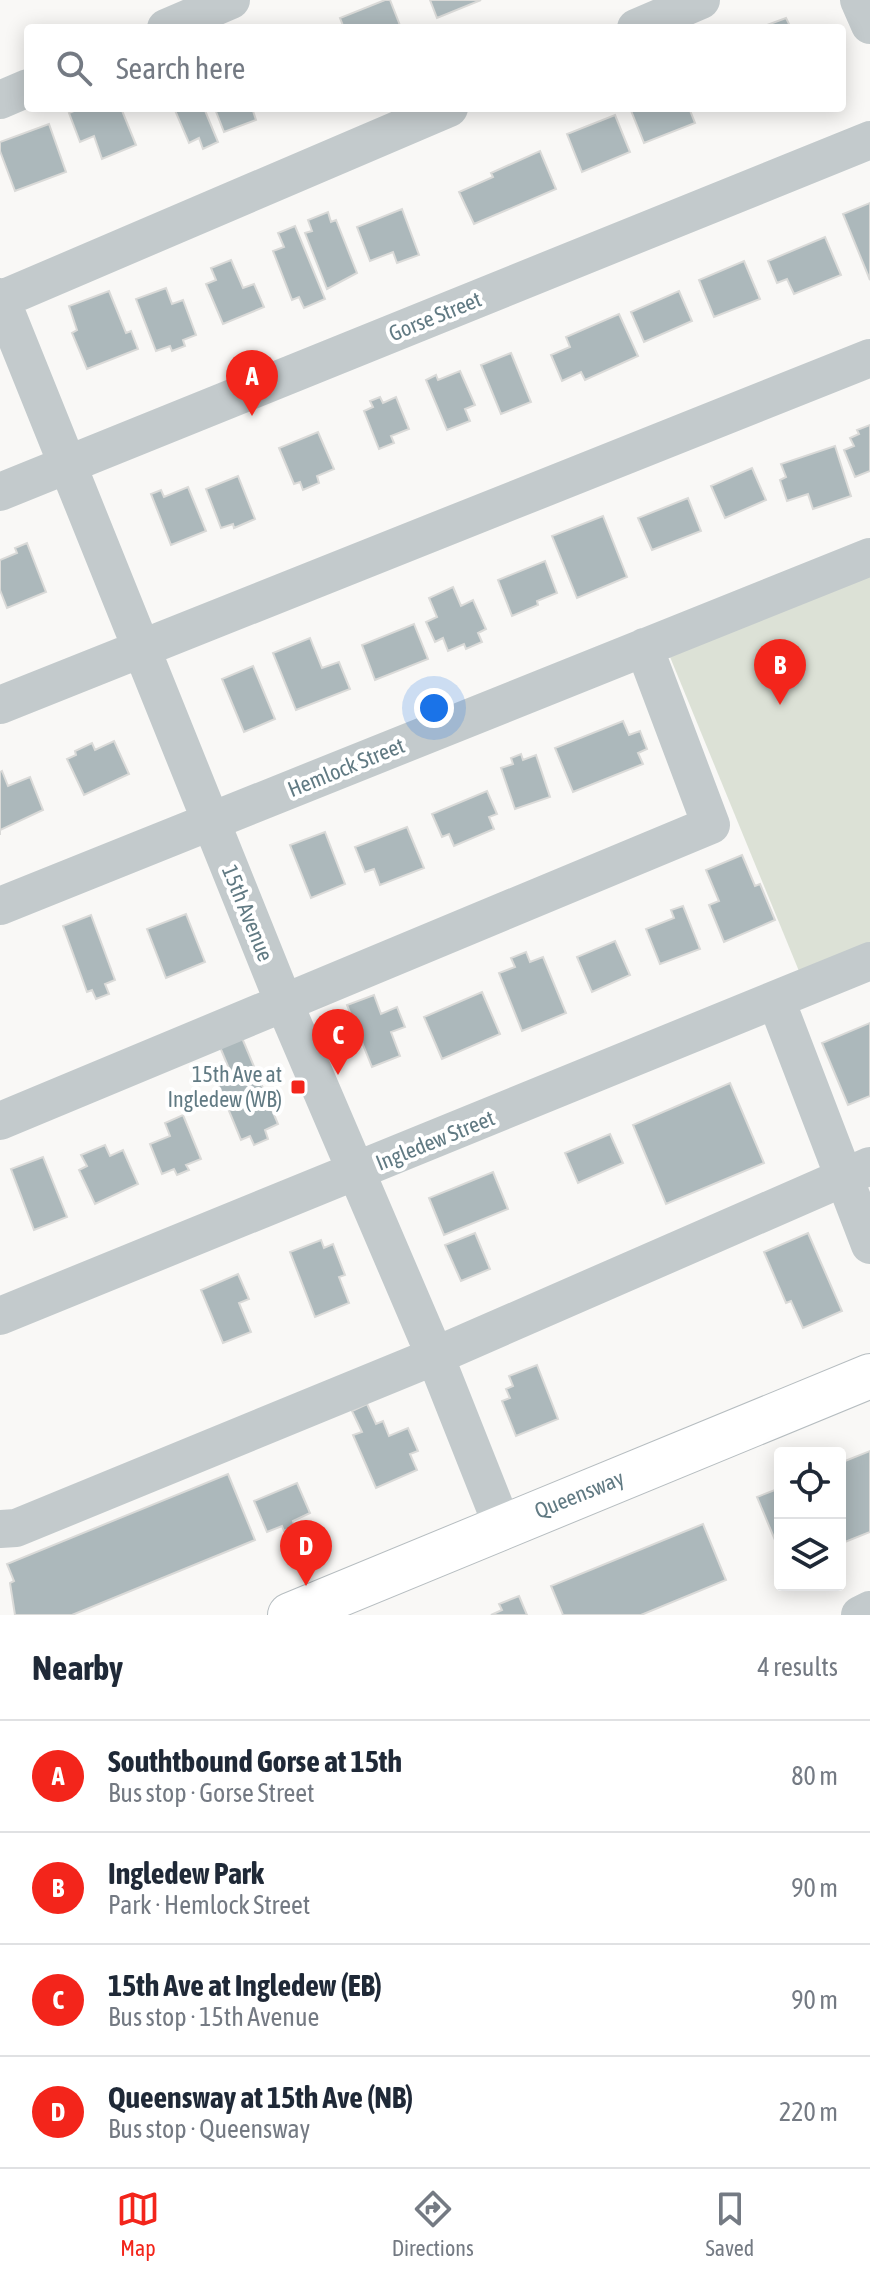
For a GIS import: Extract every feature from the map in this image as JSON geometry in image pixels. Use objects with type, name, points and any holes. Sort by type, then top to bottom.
[{"type":"main road","name":"Queensway","points":[[290,1615],[502,1525],[870,1376]]},
{"type":"street","points":[[175,24],[231,0]]},
{"type":"street","points":[[645,24],[701,0]]},
{"type":"street","points":[[859,0],[870,25]]},
{"type":"street","points":[[0,100],[24,90]]},
{"type":"street","points":[[0,299],[440,112]]},
{"type":"street","name":"Gorse Street","points":[[0,492],[870,140]]},
{"type":"street","name":"15th Avenue","points":[[0,299],[284,1003],[435,1356],[502,1525]]},
{"type":"street","points":[[0,705],[870,358]]},
{"type":"street","name":"Hemlock Street","points":[[0,906],[870,557]]},
{"type":"street","points":[[0,1121],[711,825],[644,647]]},
{"type":"street","name":"Ingledew Street","points":[[0,1316],[870,961]]},
{"type":"street","points":[[776,1000],[856,1172],[870,1245]]},
{"type":"street","points":[[0,1529],[16,1528],[435,1356],[856,1172]]},
{"type":"street","points":[[860,1615],[870,1610]]},
{"type":"shaded area","points":[[870,555],[870,948],[801,976],[661,635]]},
{"type":"building","points":[[390,0],[399,24],[342,24],[340,18]]},
{"type":"building","points":[[430,0],[481,0],[437,18]]},
{"type":"building","points":[[786,18],[789,24],[770,24]]},
{"type":"building","points":[[123,112],[136,145],[102,159],[94,136],[80,142],[69,113]]},
{"type":"building","points":[[176,112],[206,112],[218,142],[203,149],[199,138],[189,143]]},
{"type":"building","points":[[216,112],[253,112],[256,120],[224,132]]},
{"type":"building","points":[[632,112],[691,112],[695,123],[644,143]]},
{"type":"building","points":[[615,115],[630,152],[582,172],[567,134]]},
{"type":"building","points":[[49,124],[66,172],[15,191],[0,151],[0,142]]},
{"type":"building","points":[[540,151],[556,189],[474,224],[459,192],[493,177],[491,173]]},
{"type":"building","points":[[870,203],[870,280],[843,214]]},
{"type":"building","points":[[402,209],[419,255],[397,263],[393,252],[370,261],[357,227]]},
{"type":"building","points":[[328,212],[331,222],[336,220],[357,273],[327,289],[305,233],[312,231],[308,220]]},
{"type":"building","points":[[295,226],[325,299],[304,308],[299,297],[292,300],[273,251],[284,247],[278,233]]},
{"type":"building","points":[[825,237],[841,275],[794,294],[787,279],[777,283],[768,261]]},
{"type":"building","points":[[231,260],[243,288],[254,284],[264,307],[223,324],[206,284],[216,280],[211,268]]},
{"type":"building","points":[[744,261],[760,299],[714,317],[699,280]]},
{"type":"building","points":[[166,288],[172,304],[183,300],[196,335],[183,340],[185,346],[172,351],[170,346],[156,351],[136,299]]},
{"type":"building","points":[[109,291],[126,333],[131,331],[138,349],[87,369],[72,333],[77,330],[69,306]]},
{"type":"building","points":[[679,291],[692,321],[644,342],[631,312]]},
{"type":"building","points":[[619,314],[638,356],[585,380],[581,372],[562,381],[551,355],[570,347],[566,337]]},
{"type":"building","points":[[511,353],[531,402],[501,414],[481,365]]},
{"type":"building","points":[[460,371],[475,405],[465,409],[470,421],[447,430],[426,380],[436,375],[438,380]]},
{"type":"building","points":[[380,397],[383,403],[396,397],[409,429],[391,436],[394,443],[379,449],[364,411],[373,407],[370,401]]},
{"type":"building","points":[[870,425],[870,471],[855,477],[844,450],[854,446],[850,438],[859,434],[857,430]]},
{"type":"building","points":[[318,432],[334,469],[317,476],[319,483],[303,490],[300,482],[294,484],[279,448]]},
{"type":"building","points":[[835,446],[851,496],[813,509],[808,494],[787,501],[780,480],[786,477],[781,464]]},
{"type":"building","points":[[752,468],[766,500],[725,518],[711,486]]},
{"type":"building","points":[[238,476],[255,519],[234,528],[233,524],[221,528],[206,489]]},
{"type":"building","points":[[188,487],[206,531],[171,545],[151,494],[161,490],[164,497]]},
{"type":"building","points":[[688,498],[701,531],[652,550],[638,518]]},
{"type":"building","points":[[603,516],[627,577],[577,598],[552,536]]},
{"type":"building","points":[[27,543],[46,592],[7,608],[0,590],[0,560],[17,553],[15,548]]},
{"type":"building","points":[[545,561],[557,593],[512,616],[498,580]]},
{"type":"building","points":[[453,587],[461,606],[473,600],[486,629],[478,633],[482,642],[466,649],[464,644],[448,651],[443,638],[435,642],[426,622],[437,617],[429,598]]},
{"type":"building","points":[[414,624],[428,659],[375,680],[362,645]]},
{"type":"building","points":[[310,638],[322,668],[339,662],[350,689],[296,710],[273,653]]},
{"type":"building","points":[[253,666],[275,719],[244,732],[222,679]]},
{"type":"building","points":[[623,721],[629,735],[640,731],[647,749],[638,753],[643,764],[573,792],[555,748]]},
{"type":"building","points":[[114,741],[129,774],[84,795],[67,759],[76,755],[75,751],[92,743],[95,750]]},
{"type":"building","points":[[521,754],[523,760],[536,755],[550,797],[515,809],[501,768],[513,764],[511,758]]},
{"type":"building","points":[[0,772],[8,786],[30,777],[43,810],[0,830]]},
{"type":"building","points":[[487,791],[497,814],[489,817],[494,829],[454,846],[449,834],[442,837],[432,814]]},
{"type":"building","points":[[407,827],[424,868],[380,885],[374,869],[365,872],[355,847]]},
{"type":"building","points":[[325,832],[345,884],[311,898],[290,845]]},
{"type":"building","points":[[742,855],[755,886],[760,884],[775,920],[724,942],[709,905],[719,901],[706,870]]},
{"type":"building","points":[[683,906],[700,949],[660,964],[646,929],[674,918],[671,910]]},
{"type":"building","points":[[186,914],[205,962],[166,978],[147,929]]},
{"type":"building","points":[[91,915],[115,980],[105,984],[109,994],[96,999],[92,990],[87,992],[63,926]]},
{"type":"building","points":[[615,941],[630,975],[592,992],[577,957]]},
{"type":"building","points":[[526,952],[530,962],[543,957],[566,1013],[522,1031],[499,973],[515,967],[511,958]]},
{"type":"building","points":[[482,992],[500,1034],[442,1059],[424,1017]]},
{"type":"building","points":[[374,995],[381,1014],[397,1007],[405,1027],[391,1032],[400,1056],[372,1067],[347,1005]]},
{"type":"building","points":[[870,1023],[870,1096],[848,1105],[822,1043]]},
{"type":"building","points":[[237,1026],[278,1124],[265,1130],[268,1139],[254,1145],[250,1136],[241,1140],[215,1077],[230,1071],[215,1035]]},
{"type":"building","points":[[730,1083],[764,1163],[666,1204],[633,1125]]},
{"type":"building","points":[[183,1115],[201,1159],[186,1165],[189,1170],[177,1175],[174,1169],[162,1174],[150,1144],[170,1136],[165,1123]]},
{"type":"building","points":[[610,1134],[623,1163],[578,1183],[565,1153]]},
{"type":"building","points":[[105,1145],[110,1156],[123,1150],[138,1184],[95,1204],[79,1170],[87,1166],[81,1155]]},
{"type":"building","points":[[43,1157],[67,1217],[34,1230],[11,1169]]},
{"type":"building","points":[[493,1172],[508,1209],[444,1235],[429,1198]]},
{"type":"building","points":[[475,1233],[490,1269],[461,1281],[445,1245]]},
{"type":"building","points":[[808,1233],[842,1311],[803,1328],[791,1301],[786,1303],[764,1252]]},
{"type":"building","points":[[321,1240],[324,1248],[333,1244],[345,1275],[339,1277],[349,1303],[315,1317],[290,1252]]},
{"type":"building","points":[[238,1274],[249,1299],[239,1303],[251,1332],[223,1343],[201,1290]]},
{"type":"building","points":[[537,1365],[558,1419],[516,1436],[502,1401],[510,1398],[506,1389],[513,1386],[509,1376]]},
{"type":"building","points":[[367,1404],[376,1424],[383,1421],[389,1436],[408,1428],[418,1451],[410,1454],[417,1470],[376,1488],[353,1435],[362,1432],[352,1411]]},
{"type":"building","points":[[870,1451],[870,1532],[846,1542],[846,1519],[846,1461]]},
{"type":"building","points":[[228,1474],[255,1540],[72,1615],[15,1615],[10,1583],[14,1581],[7,1564]]},
{"type":"building","points":[[297,1483],[310,1513],[293,1521],[295,1527],[284,1531],[282,1526],[267,1532],[254,1501]]},
{"type":"building","points":[[774,1490],[774,1538],[757,1497]]},
{"type":"building","points":[[703,1524],[726,1580],[641,1615],[563,1615],[551,1586]]},
{"type":"building","points":[[519,1596],[527,1615],[491,1615],[502,1610],[499,1604]]},
{"type":"place","name":"Southtbound Gorse at 15th","points":[[252,416]]},
{"type":"place","name":"Ingledew Park","points":[[780,705]]},
{"type":"place","name":"15th Ave at Ingledew (EB)","points":[[338,1075]]},
{"type":"place","name":"15th Ave at Ingledew (WB)","points":[[298,1087]]},
{"type":"place","name":"Queensway at 15th Ave (NB)","points":[[306,1586]]}]
